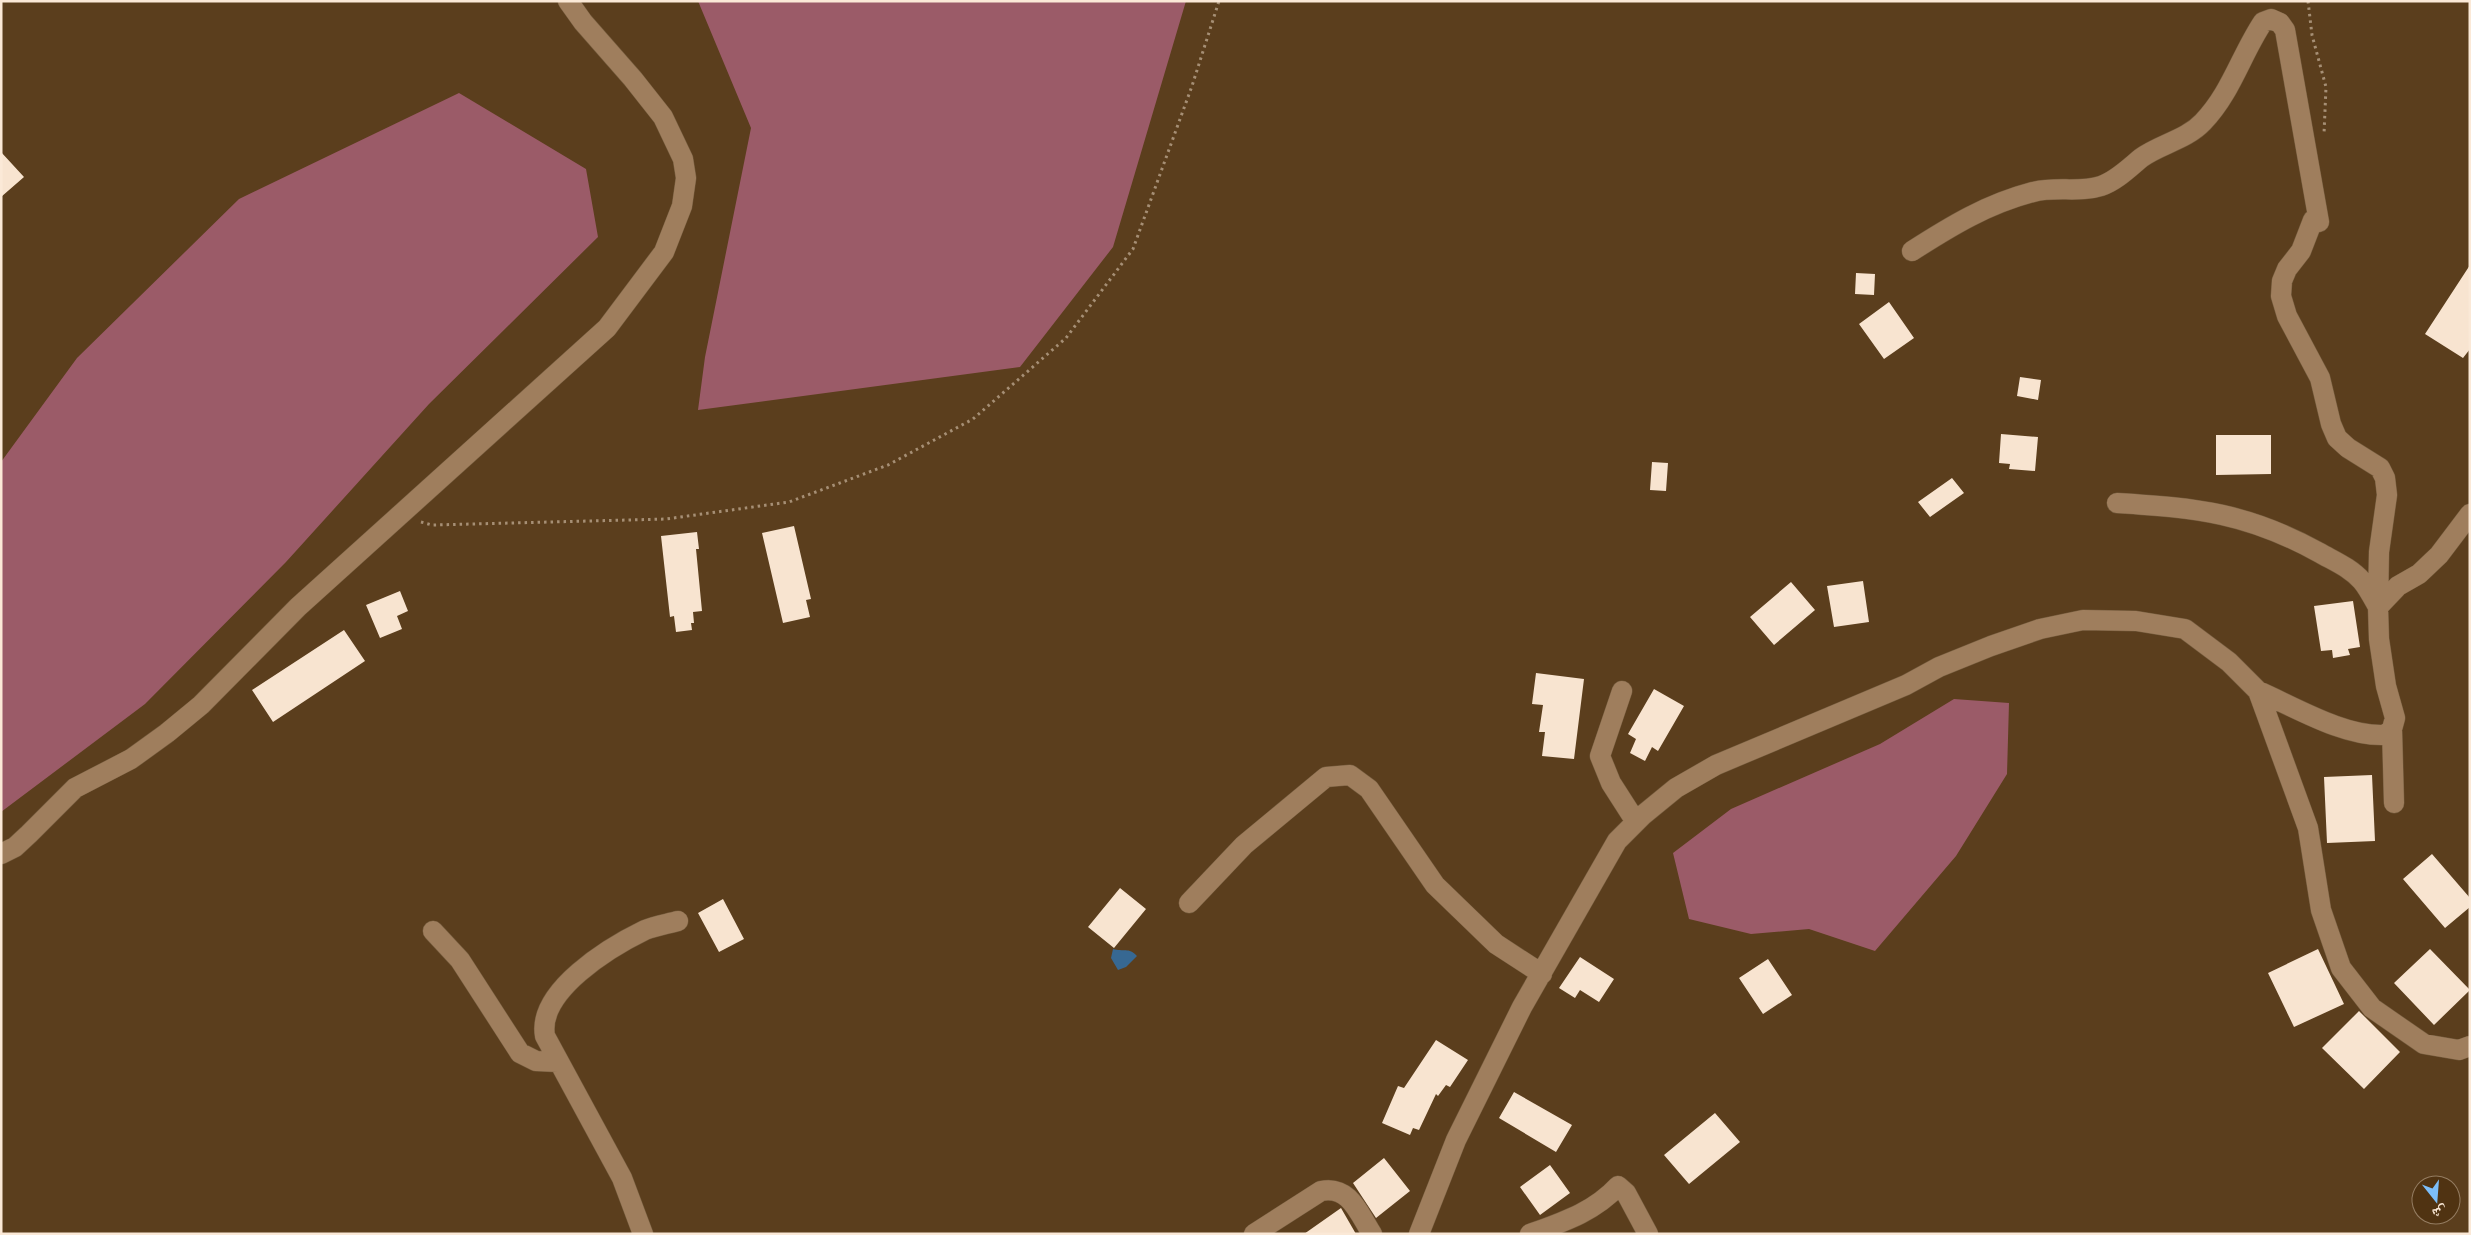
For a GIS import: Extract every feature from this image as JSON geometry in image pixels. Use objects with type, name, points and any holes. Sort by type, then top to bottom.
[{"type":"street","points":[[1,854],[22,840],[75,788],[131,759],[174,728],[200,705],[298,607],[608,328],[664,252],[682,206],[686,178],[683,159],[663,117],[633,78],[583,22],[568,1]]},
{"type":"street","points":[[1912,252],[1968,216],[2004,201],[2035,191],[2101,186],[2149,153],[2171,143],[2202,124],[2229,87],[2263,22],[2271,19],[2280,23],[2286,30],[2291,68],[2319,222],[2312,220],[2301,251],[2287,269],[2282,281],[2281,296],[2286,316],[2320,378],[2331,424],[2338,438],[2348,448],[2380,468],[2385,478],[2387,495],[2379,552],[2378,607],[2379,639],[2386,686],[2394,718],[2392,728],[2394,803]]},
{"type":"street","points":[[2117,503],[2196,508],[2236,517],[2271,529],[2346,567],[2361,580],[2378,607]]},
{"type":"street","points":[[2378,607],[2398,586],[2419,574],[2439,555],[2470,514]]},
{"type":"street","points":[[1424,1233],[1456,1140],[1522,1007],[1617,841],[1676,788],[1716,764],[1906,685],[1948,664],[2040,629],[2083,620],[2136,621],[2185,628],[2229,662],[2258,691],[2337,726],[2370,736],[2385,735],[2392,728]]},
{"type":"street","points":[[1622,691],[1600,756],[1611,783],[1636,822]]},
{"type":"street","points":[[2258,691],[2308,828],[2322,910],[2341,968],[2372,1008],[2424,1044],[2460,1050],[2470,1046]]},
{"type":"street","points":[[1188,903],[1244,845],[1326,777],[1350,775],[1369,789],[1435,885],[1496,944],[1542,974]]},
{"type":"street","points":[[643,1234],[625,1185],[558,1062],[544,1030],[544,1019],[561,991],[595,960],[646,930],[678,921]]},
{"type":"street","points":[[433,931],[460,960],[520,1053],[536,1061],[558,1062]]},
{"type":"street","points":[[1530,1234],[1570,1220],[1604,1201],[1618,1186],[1626,1193],[1648,1234]]},
{"type":"street","points":[[1254,1234],[1321,1191],[1330,1189],[1344,1194],[1353,1202],[1372,1234]]},
{"type":"path","points":[[399,516],[432,524],[666,519],[789,502],[888,465],[973,419],[1066,338],[1133,249],[1192,86],[1219,1]]},
{"type":"shaded area","points":[[698,1],[1186,1],[1113,247],[1020,367],[698,410],[705,357],[751,128]]},
{"type":"shaded area","points":[[459,93],[586,169],[598,237],[429,404],[286,562],[145,704],[1,812],[1,462],[77,358],[239,199]]},
{"type":"shaded area","points":[[1954,699],[2009,703],[2007,774],[1956,856],[1875,951],[1809,929],[1751,934],[1689,919],[1673,853],[1731,809],[1880,744]]},
{"type":"water","points":[[1113,949],[1129,951],[1137,956],[1126,967],[1118,970],[1111,958]]},
{"type":"building","points":[[1,152],[24,177],[1,197]]},
{"type":"building","points":[[2470,265],[2470,349],[2463,358],[2425,334]]},
{"type":"building","points":[[1856,273],[1875,274],[1874,295],[1855,294]]},
{"type":"building","points":[[1889,302],[1914,338],[1884,359],[1859,324]]},
{"type":"building","points":[[2020,377],[2041,380],[2038,400],[2017,396]]},
{"type":"building","points":[[2001,434],[2038,437],[2035,471],[2009,469],[2010,464],[1999,463]]},
{"type":"building","points":[[2216,435],[2271,435],[2271,474],[2216,475]]},
{"type":"building","points":[[1652,462],[1668,463],[1666,491],[1650,490]]},
{"type":"building","points":[[1952,478],[1964,493],[1930,517],[1918,502]]},
{"type":"building","points":[[794,526],[811,599],[806,600],[810,617],[783,623],[762,533]]},
{"type":"building","points":[[697,532],[699,549],[696,549],[702,611],[693,612],[694,623],[691,623],[692,630],[676,632],[674,616],[670,617],[661,536]]},
{"type":"building","points":[[1863,581],[1869,622],[1834,627],[1827,586]]},
{"type":"building","points":[[1791,582],[1815,610],[1774,645],[1750,617]]},
{"type":"building","points":[[400,591],[408,611],[397,616],[402,629],[380,638],[366,605]]},
{"type":"building","points":[[2353,601],[2360,647],[2348,649],[2350,655],[2333,658],[2332,650],[2321,651],[2314,606]]},
{"type":"building","points":[[344,630],[365,661],[273,722],[252,690]]},
{"type":"building","points":[[1536,673],[1584,679],[1574,759],[1542,756],[1545,732],[1539,732],[1543,705],[1532,704]]},
{"type":"building","points":[[1654,689],[1684,706],[1658,751],[1652,747],[1645,761],[1630,753],[1636,739],[1628,734]]},
{"type":"building","points":[[2372,775],[2375,841],[2327,843],[2324,777]]},
{"type":"building","points":[[2432,854],[2470,898],[2470,907],[2445,928],[2403,879]]},
{"type":"building","points":[[1120,888],[1146,909],[1114,948],[1088,927]]},
{"type":"building","points":[[723,899],[744,939],[719,952],[698,913]]},
{"type":"building","points":[[2318,949],[2344,1004],[2294,1027],[2268,973]]},
{"type":"building","points":[[2430,949],[2470,990],[2434,1025],[2394,983]]},
{"type":"building","points":[[1580,957],[1614,979],[1599,1002],[1580,990],[1575,998],[1559,988]]},
{"type":"building","points":[[1768,959],[1792,995],[1763,1014],[1739,978]]},
{"type":"building","points":[[2359,1011],[2400,1052],[2364,1089],[2322,1048]]},
{"type":"building","points":[[1436,1040],[1468,1060],[1450,1087],[1446,1085],[1438,1096],[1436,1094],[1419,1130],[1413,1128],[1410,1135],[1382,1123],[1398,1086],[1404,1088]]},
{"type":"building","points":[[1514,1092],[1572,1125],[1556,1152],[1499,1118]]},
{"type":"building","points":[[1715,1113],[1740,1142],[1689,1184],[1664,1155]]},
{"type":"building","points":[[1384,1158],[1410,1191],[1376,1218],[1353,1183]]},
{"type":"building","points":[[1550,1165],[1570,1193],[1540,1215],[1520,1187]]},
{"type":"building","points":[[1341,1208],[1356,1234],[1304,1234]]}]
